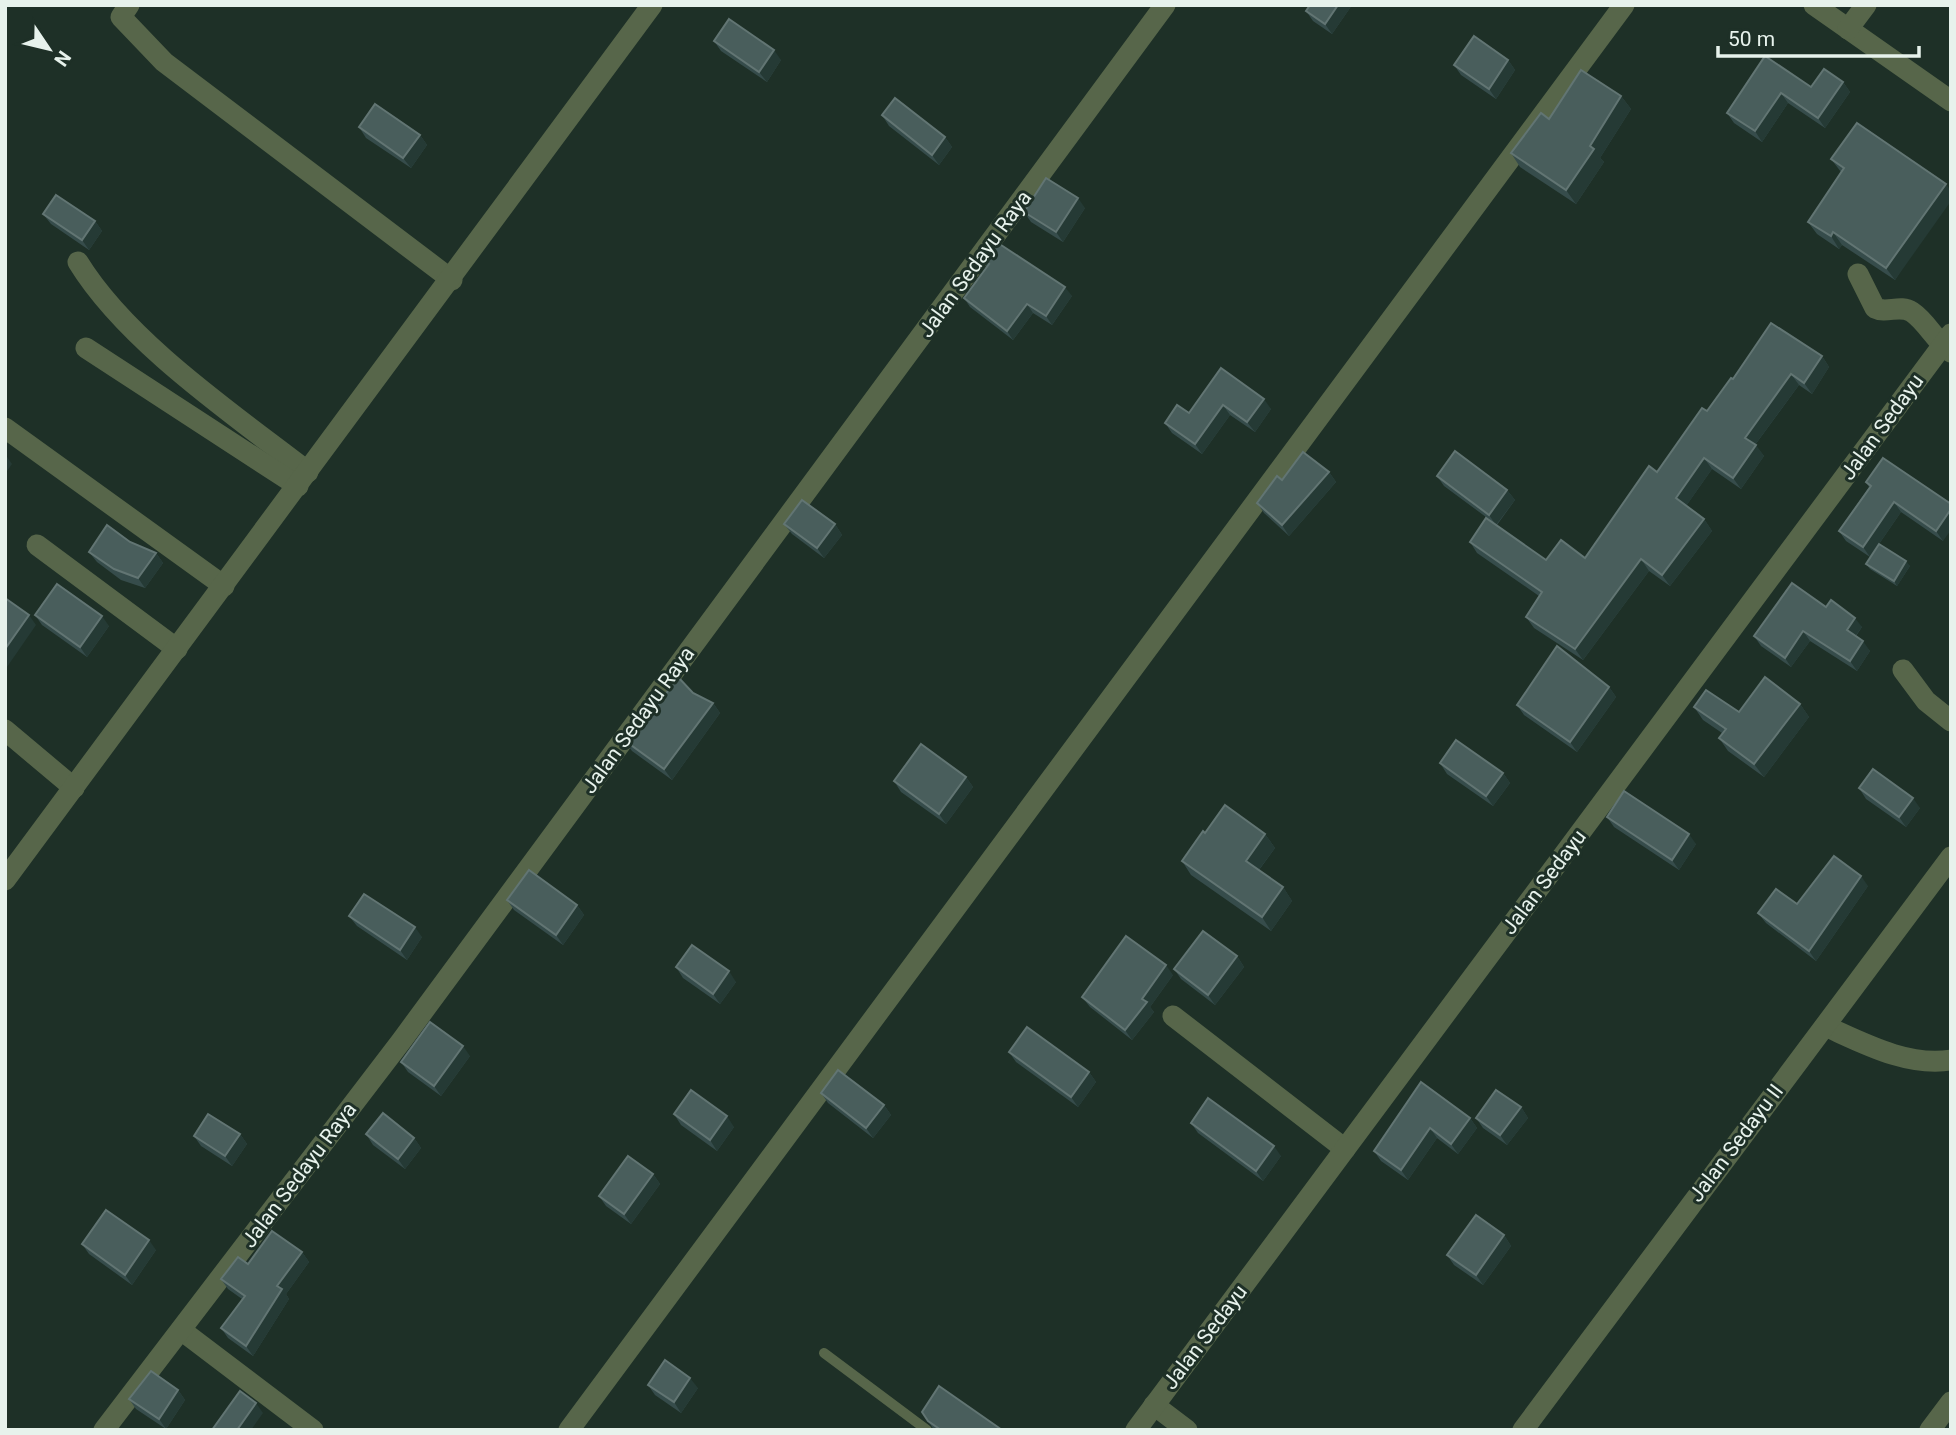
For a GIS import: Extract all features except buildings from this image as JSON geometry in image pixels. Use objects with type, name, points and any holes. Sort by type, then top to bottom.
[{"type":"street","points":[[5,880],[452,280],[652,5]]},
{"type":"street","name":"Jalan Sedayu Raya","points":[[104,1430],[402,1040],[1165,5]]},
{"type":"street","points":[[569,1430],[1624,5]]},
{"type":"street","points":[[1815,5],[1951,101]]},
{"type":"street","points":[[1849,29],[1866,5]]},
{"type":"street","points":[[125,11],[164,62],[452,280]]},
{"type":"street","points":[[78,262],[92,286],[163,358],[303,479]]},
{"type":"street","points":[[1858,274],[1875,309],[1883,312],[1901,308],[1911,311],[1948,344]]},
{"type":"street","name":"Jalan Sedayu","points":[[1136,1430],[1948,344]]},
{"type":"street","points":[[86,348],[303,479]]},
{"type":"street","points":[[5,428],[224,586]]},
{"type":"street","points":[[37,545],[177,649]]},
{"type":"street","points":[[1903,670],[1926,701],[1951,721]]},
{"type":"street","points":[[5,730],[74,788]]},
{"type":"street","name":"Jalan Sedayu II","points":[[1523,1430],[1951,857]]},
{"type":"street","points":[[1173,1016],[1345,1149]]},
{"type":"street","points":[[1825,1026],[1867,1045],[1909,1059],[1951,1060]]},
{"type":"street","points":[[181,1330],[313,1430]]},
{"type":"street","points":[[1930,1430],[1951,1402]]},
{"type":"street","points":[[1154,1405],[1187,1430]]},
{"type":"lane","points":[[824,1353],[927,1430]]}]
